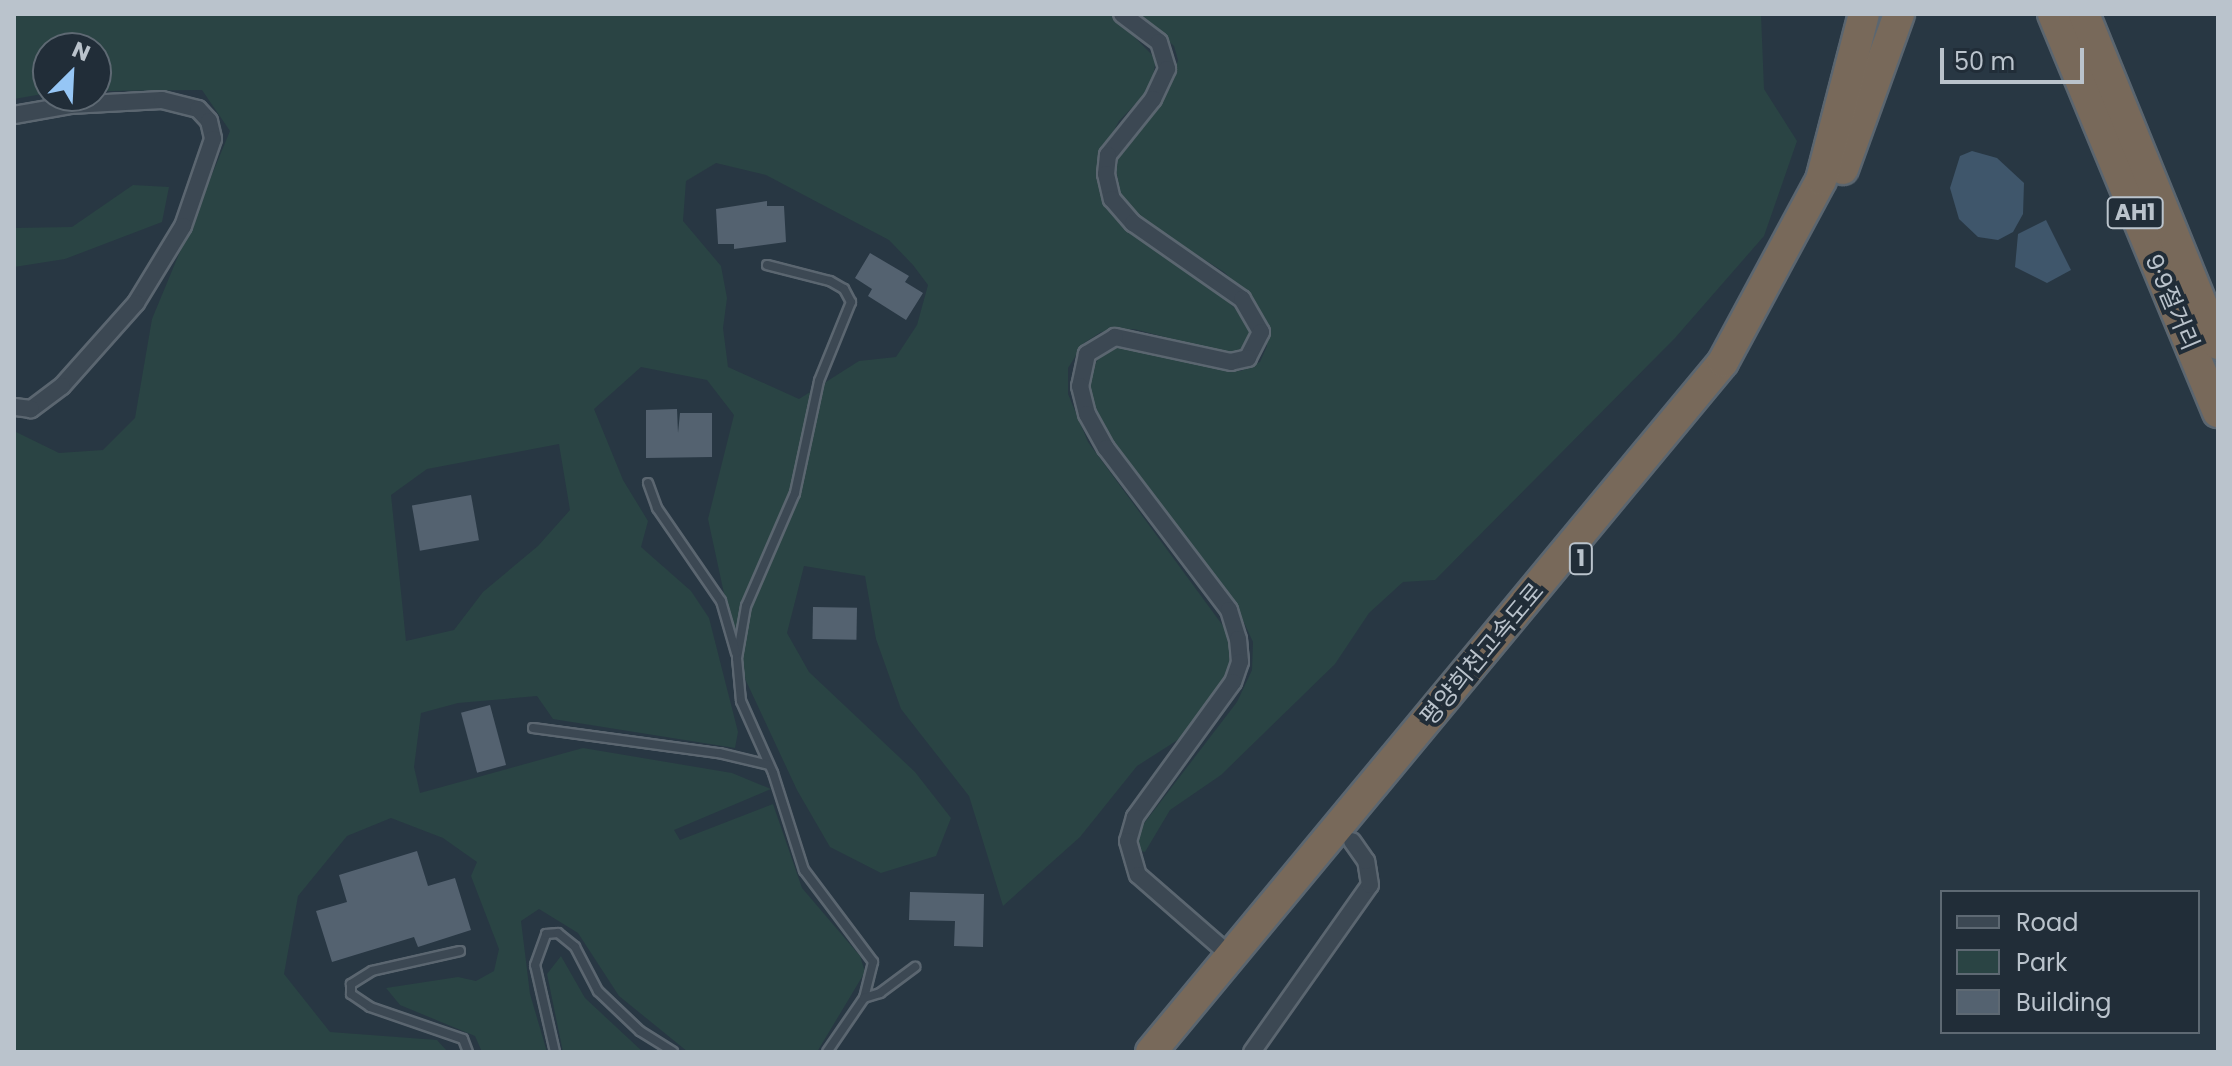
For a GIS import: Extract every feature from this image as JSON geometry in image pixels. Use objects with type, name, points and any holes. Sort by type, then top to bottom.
[{"type":"highway","name":"평양희천고속도로","points":[[1151,1052],[1683,416],[1731,349],[1821,180],[1864,14]]},
{"type":"highway","name":"평양희천고속도로","points":[[1177,1052],[1735,371],[1815,233],[1850,153],[1899,14]]},
{"type":"highway","name":"9·9절거리","points":[[2053,14],[2218,412]]},
{"type":"highway","name":"9·9절거리","points":[[2084,14],[2218,344]]},
{"type":"street","points":[[1122,14],[1159,42],[1167,69],[1153,99],[1108,155],[1106,174],[1112,199],[1133,223],[1242,299],[1261,332],[1248,358],[1231,362],[1115,337],[1087,354],[1080,386],[1087,414],[1106,448],[1229,610],[1238,639],[1240,662],[1233,682],[1135,817],[1128,841],[1138,875],[1231,956]]},
{"type":"street","points":[[14,115],[70,105],[162,100],[198,109],[209,121],[213,139],[183,226],[136,303],[62,386],[31,409],[14,407]]},
{"type":"street","points":[[1252,1052],[1370,885],[1366,861],[1352,841]]},
{"type":"lane","points":[[737,658],[746,606],[795,493],[819,381],[851,302],[844,289],[830,281],[767,265]]},
{"type":"lane","points":[[648,483],[657,508],[721,601],[737,658],[741,701],[769,765],[813,888],[869,950],[873,962],[864,998],[827,1052]]},
{"type":"lane","points":[[533,728],[719,753],[769,765]]},
{"type":"lane","points":[[555,1052],[535,965],[546,934],[558,933],[575,947],[598,991],[640,1031],[673,1052]]},
{"type":"lane","points":[[460,951],[372,971],[351,984],[351,994],[370,1007],[463,1039],[468,1052]]},
{"type":"lane","points":[[864,998],[880,993],[915,967]]},
{"type":"green space","points":[[14,14],[1112,14],[1156,59],[1151,88],[1119,121],[1102,153],[1099,188],[1114,215],[1186,262],[1244,317],[1251,332],[1242,351],[1222,352],[1134,329],[1101,332],[1084,343],[1068,368],[1068,394],[1088,442],[1229,634],[1234,662],[1187,734],[1137,766],[1080,837],[1003,906],[969,796],[901,709],[876,639],[865,576],[804,566],[787,633],[809,672],[915,772],[951,818],[936,856],[881,873],[830,847],[797,790],[740,668],[708,519],[734,415],[707,380],[641,367],[594,409],[623,480],[648,521],[641,547],[691,591],[709,618],[738,732],[735,748],[553,719],[537,696],[458,703],[421,713],[414,767],[420,793],[583,748],[732,773],[771,789],[674,830],[680,840],[773,804],[802,888],[860,956],[865,972],[817,1052],[688,1052],[619,996],[578,933],[539,909],[521,921],[530,994],[547,1052],[482,1052],[475,1036],[400,1005],[386,988],[458,977],[476,981],[494,971],[499,949],[471,876],[477,862],[443,838],[391,818],[347,836],[298,896],[284,974],[330,1032],[437,1040],[448,1052],[14,1052],[14,431],[59,453],[103,450],[135,418],[152,319],[230,131],[202,90],[112,91],[112,32],[32,32],[32,96],[14,99]],"holes":[[[716,163],[766,175],[889,240],[928,285],[917,325],[896,357],[859,361],[799,399],[728,367],[723,328],[727,298],[721,266],[683,221],[686,181]],[[559,444],[570,510],[538,546],[483,592],[454,630],[406,641],[391,495],[427,469]]]},
{"type":"green space","points":[[1139,14],[1761,14],[1764,89],[1797,141],[1764,236],[1675,338],[1435,580],[1403,582],[1369,613],[1335,664],[1221,775],[1170,810],[1145,852],[1136,850],[1142,826],[1237,702],[1252,670],[1253,642],[1240,614],[1195,548],[1108,437],[1091,403],[1088,378],[1102,351],[1126,344],[1241,371],[1260,362],[1267,346],[1267,327],[1253,300],[1224,272],[1136,216],[1121,194],[1116,170],[1120,150],[1170,88],[1178,60],[1174,46]]},
{"type":"green space","points":[[133,185],[169,187],[162,222],[65,259],[14,267],[14,228],[72,227]]},
{"type":"green space","points":[[561,956],[585,998],[643,1052],[563,1052],[547,974]]},
{"type":"water","points":[[1972,151],[1997,158],[2024,183],[2023,214],[2013,232],[1998,240],[1978,237],[1959,219],[1950,188],[1960,156]]},
{"type":"water","points":[[2046,220],[2071,270],[2047,283],[2015,267],[2018,234]]},
{"type":"building","points":[[767,201],[767,206],[784,206],[786,242],[734,249],[734,244],[718,244],[716,209]]},
{"type":"building","points":[[870,253],[909,276],[905,282],[923,293],[906,320],[868,296],[872,289],[855,278]]},
{"type":"building","points":[[677,409],[678,433],[680,413],[712,413],[712,457],[646,458],[646,410]]},
{"type":"building","points":[[471,495],[479,540],[420,551],[412,505]]},
{"type":"building","points":[[813,607],[857,608],[856,640],[812,639]]},
{"type":"building","points":[[490,705],[506,765],[477,773],[461,713]]},
{"type":"building","points":[[417,851],[428,886],[455,878],[471,930],[418,947],[414,937],[332,962],[316,911],[347,902],[339,875]]},
{"type":"building","points":[[910,892],[984,894],[983,947],[954,946],[955,921],[909,920]]}]
